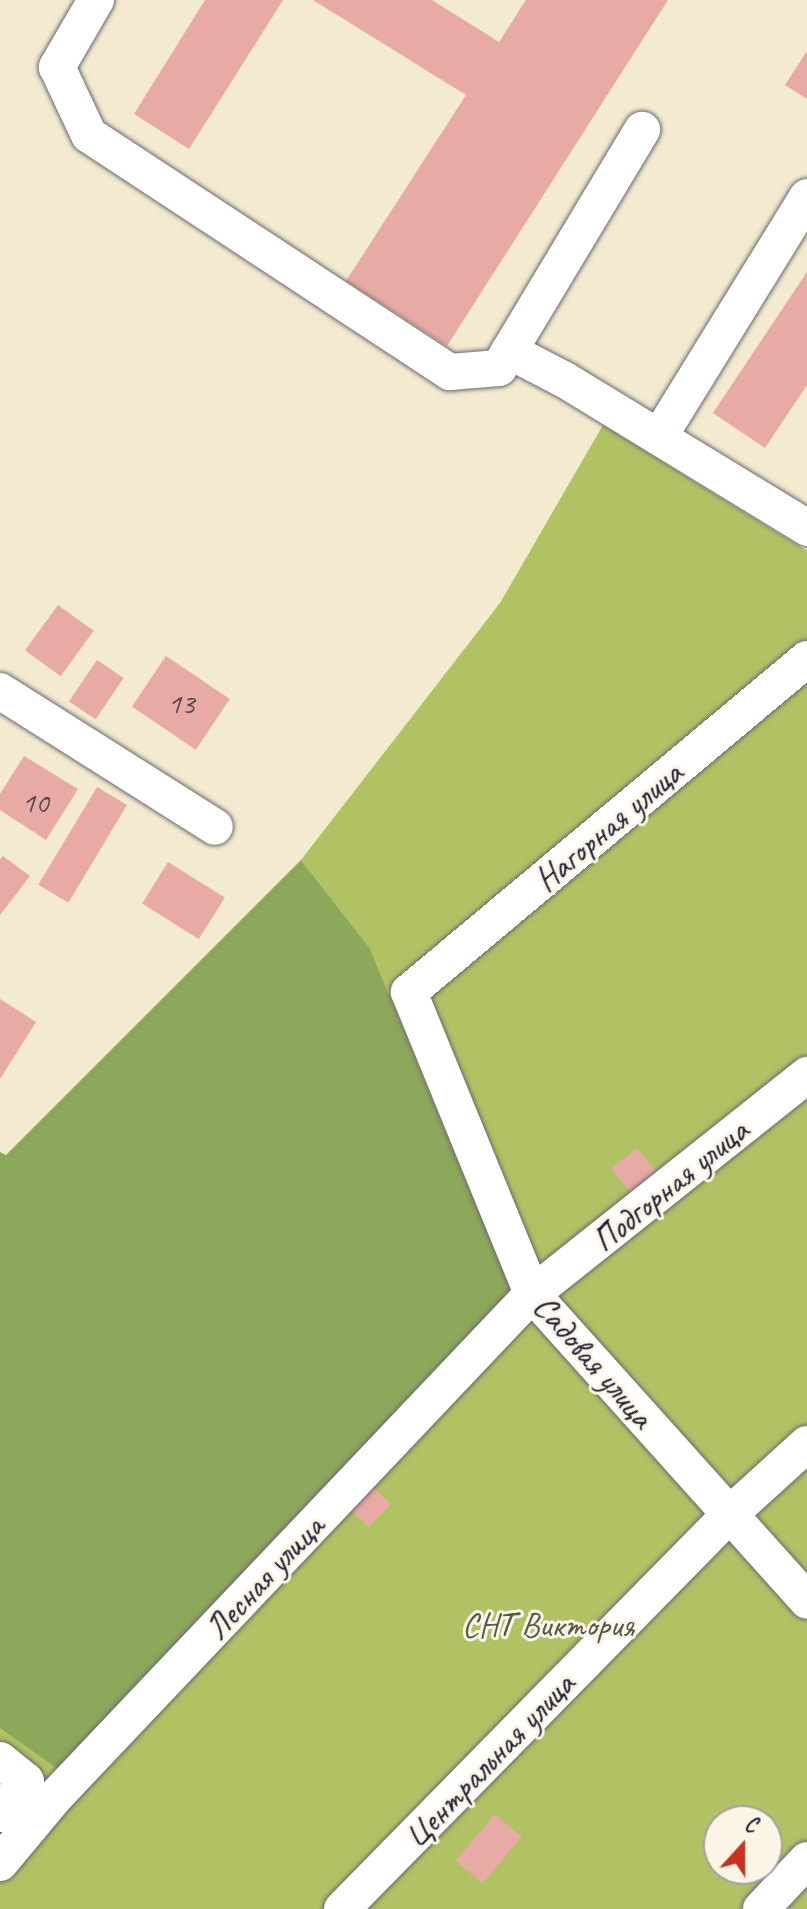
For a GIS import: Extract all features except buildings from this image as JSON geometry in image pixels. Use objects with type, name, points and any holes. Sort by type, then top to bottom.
[{"type":"street","points":[[96,0],[57,67],[89,135],[450,372],[499,368],[642,130]]},
{"type":"street","points":[[659,437],[807,197]]},
{"type":"street","points":[[509,351],[565,380],[807,528]]},
{"type":"street","name":"Нагорная улица","points":[[409,992],[807,659]]},
{"type":"street","points":[[0,691],[215,827]]},
{"type":"street","name":"Садовая улица","points":[[409,992],[532,1294],[807,1601]]},
{"type":"street","name":"Подгорная улица","points":[[532,1294],[807,1075]]},
{"type":"street","name":"Лесная улица","points":[[0,1863],[66,1786],[532,1294]]},
{"type":"street","name":"Центральная улица","points":[[342,1909],[730,1514],[807,1444]]},
{"type":"street","points":[[0,1760],[26,1781],[0,1814]]},
{"type":"street","points":[[761,1909],[807,1860]]},
{"type":"green space","name":"СНТ Виктория","points":[[603,425],[807,551],[807,1909],[0,1909],[0,1662],[369,947],[301,860],[500,603]]},
{"type":"green space","points":[[301,860],[369,947],[511,1290],[58,1769],[0,1728],[0,1152],[6,1155]]}]
